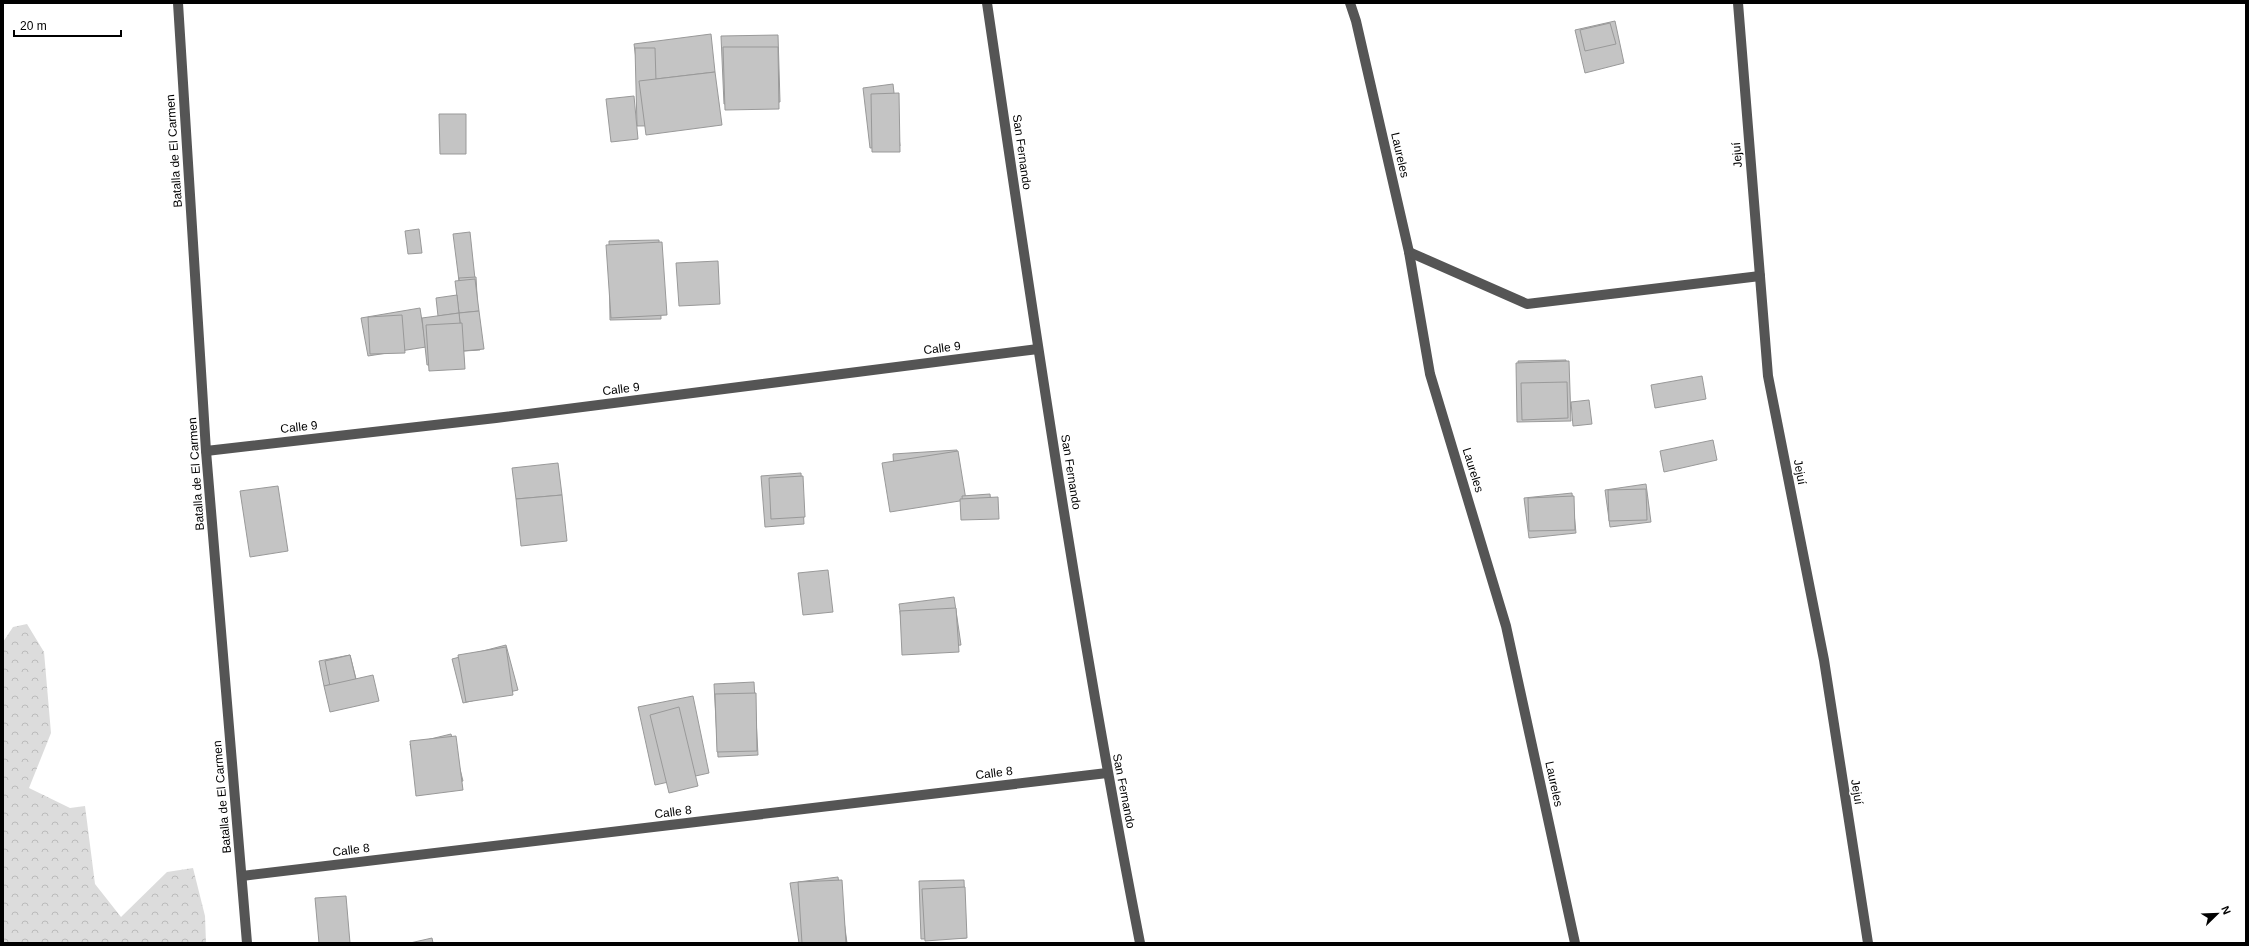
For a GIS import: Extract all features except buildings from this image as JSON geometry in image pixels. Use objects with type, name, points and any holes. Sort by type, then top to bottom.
[{"type":"street","name":"Batalla de El Carmen","points":[[178,3],[206,450],[247,943]]},
{"type":"street","name":"San Fernando","points":[[987,3],[1038,349],[1107,773],[1140,943]]},
{"type":"street","name":"Laureles","points":[[1350,3],[1356,21],[1409,252],[1430,374],[1506,626],[1575,943]]},
{"type":"street","name":"Jejuí","points":[[1738,3],[1768,376],[1824,660],[1868,943]]},
{"type":"street","points":[[1409,252],[1526,304],[1760,276]]},
{"type":"street","name":"Calle 9","points":[[206,450],[496,418],[1038,349]]},
{"type":"street","name":"Calle 8","points":[[242,876],[1107,773]]},
{"type":"green space","points":[[27,624],[44,652],[51,733],[29,788],[70,808],[85,806],[95,884],[121,917],[167,872],[193,868],[205,916],[206,943],[3,943],[3,642],[13,627]]}]
